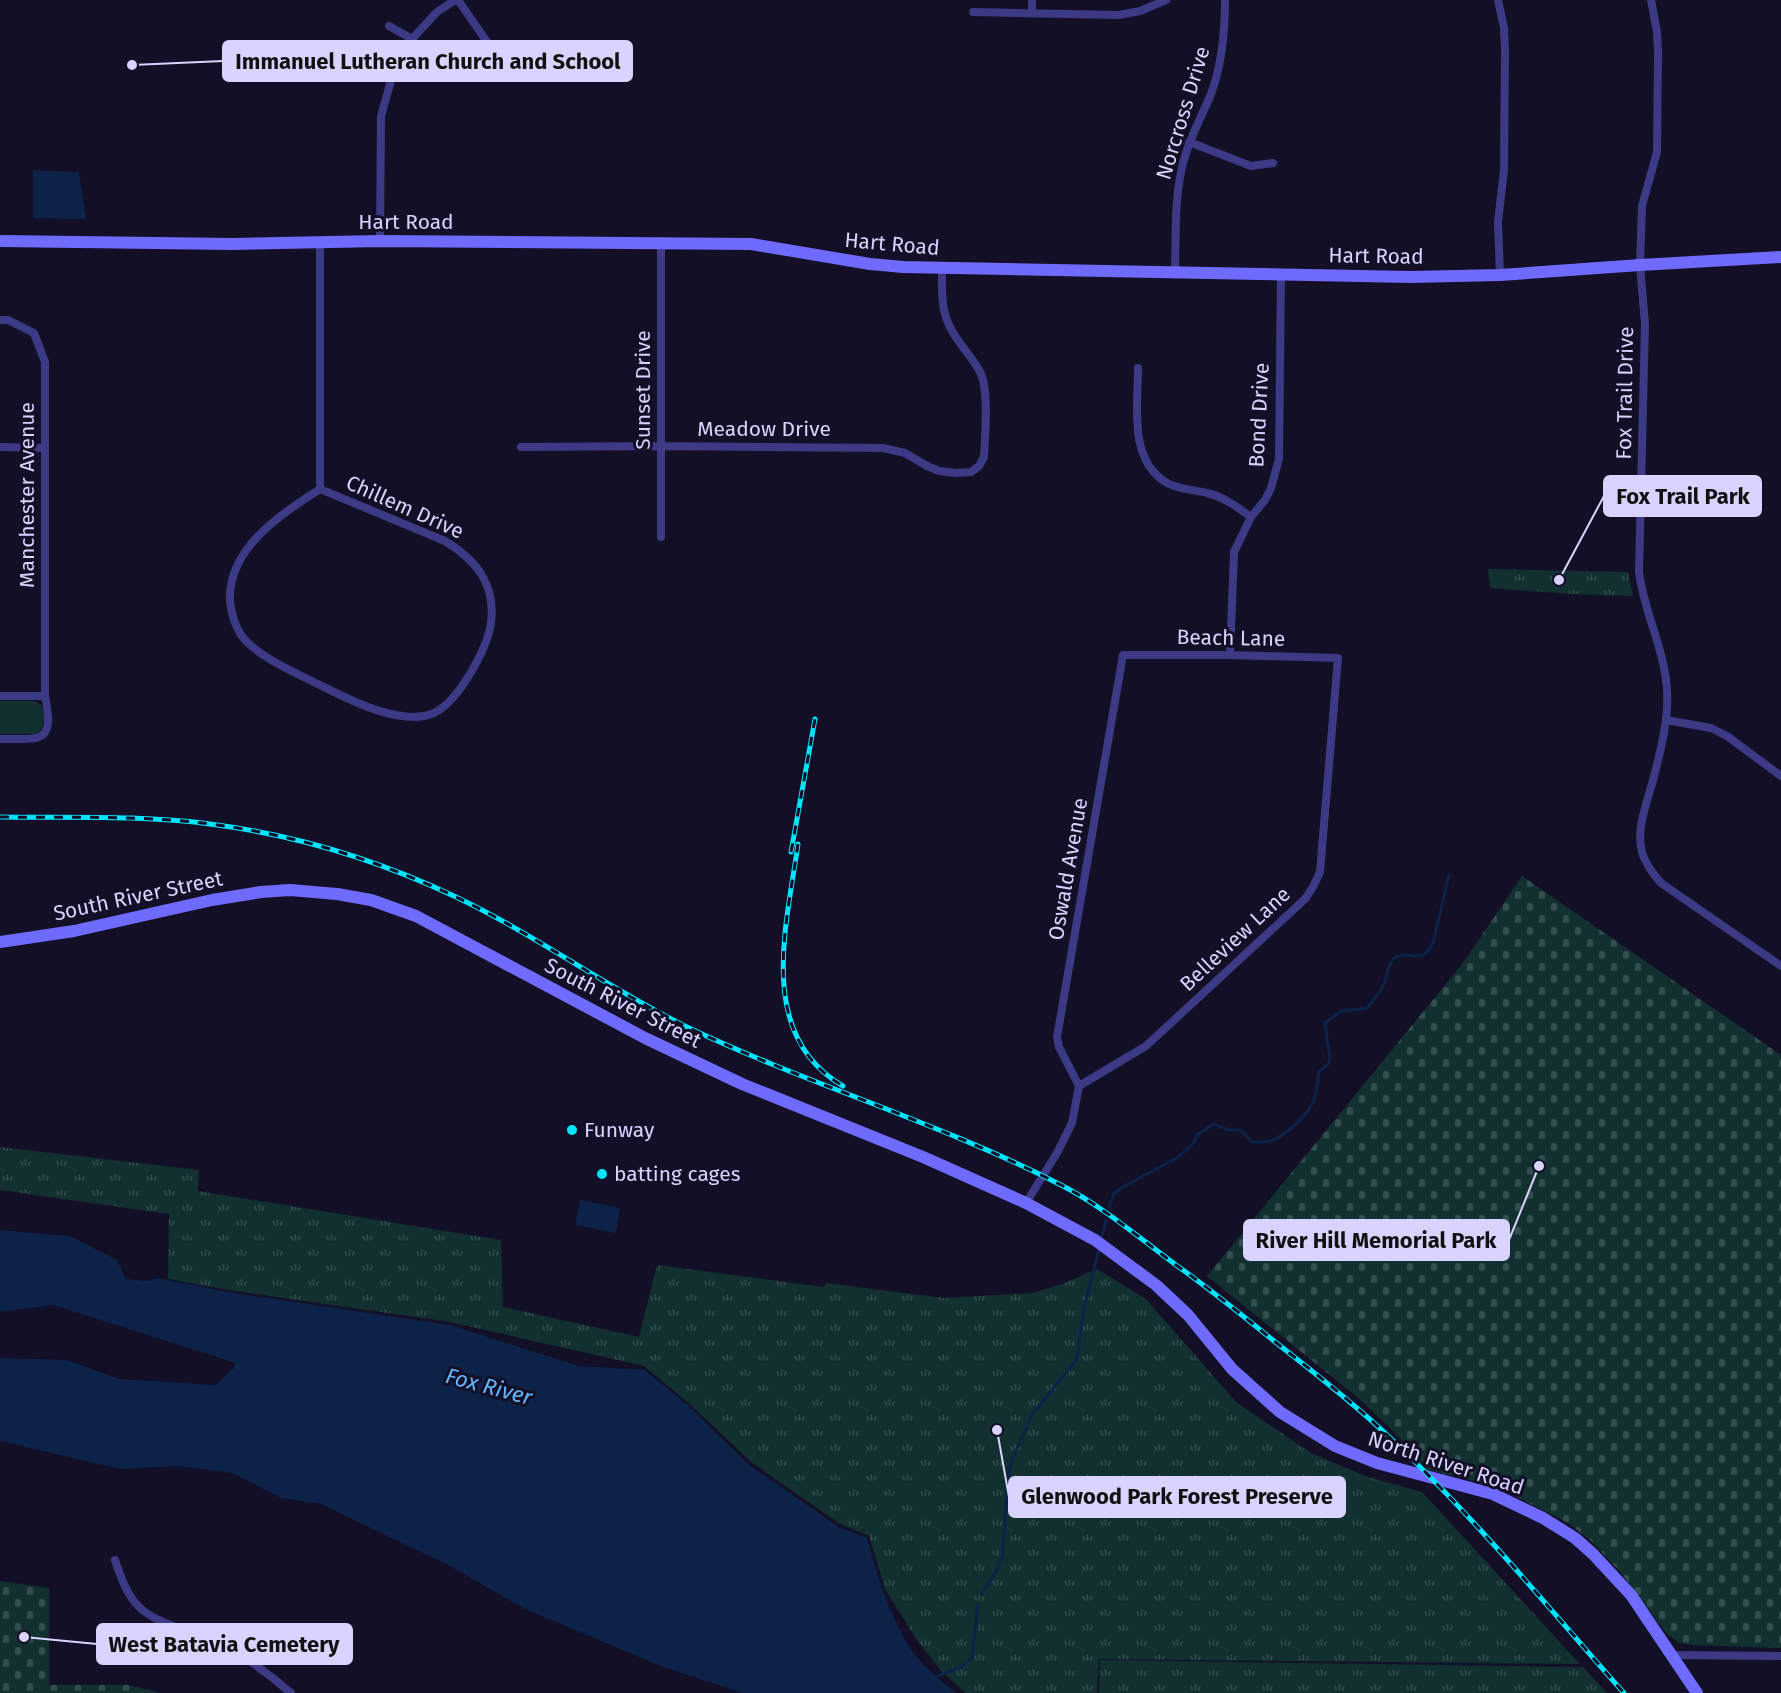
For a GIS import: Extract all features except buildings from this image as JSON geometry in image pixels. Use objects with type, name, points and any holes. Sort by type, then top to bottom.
[{"type":"main road","name":"Hart Road","points":[[0,241],[233,244],[381,241],[751,244],[870,264],[942,268],[1411,277],[1500,275],[1781,258]]},
{"type":"main road","name":"South River Street","points":[[0,942],[74,931],[212,900],[261,892],[316,891],[371,900],[391,906],[435,926],[593,1012],[742,1084],[923,1157],[1026,1203],[1095,1240],[1156,1285],[1188,1315]]},
{"type":"main road","name":"North River Road","points":[[1188,1315],[1232,1369],[1280,1412],[1335,1446],[1377,1462],[1493,1494],[1543,1518],[1575,1538],[1593,1554],[1630,1595],[1697,1693]]},
{"type":"street","points":[[381,241],[381,116],[394,70],[412,39],[437,12],[457,0],[501,62]]},
{"type":"street","points":[[1032,0],[1032,14]]},
{"type":"street","points":[[973,12],[1119,15],[1166,0]]},
{"type":"street","name":"Norcross Drive","points":[[1174,273],[1178,185],[1189,142],[1218,73],[1223,46],[1225,0]]},
{"type":"street","points":[[1498,0],[1504,28],[1505,50],[1504,170],[1498,222],[1500,275]]},
{"type":"street","name":"Fox Trail Drive","points":[[1651,0],[1658,51],[1657,152],[1642,206],[1640,265],[1645,324],[1639,572],[1642,594],[1662,658],[1667,689],[1666,720],[1641,824],[1642,851],[1654,875],[1670,890],[1781,966]]},
{"type":"street","points":[[389,26],[412,39]]},
{"type":"street","points":[[1189,142],[1251,166],[1273,163]]},
{"type":"street","name":"Chillem Drive","points":[[320,242],[320,489]]},
{"type":"street","name":"Sunset Drive","points":[[661,243],[661,537]]},
{"type":"street","name":"Meadow Drive","points":[[521,447],[894,449],[939,471],[971,472],[979,466],[984,457],[984,382],[977,367],[952,333],[945,318],[942,302],[942,268]]},
{"type":"street","name":"Bond Drive","points":[[1230,655],[1234,552],[1251,518],[1271,489],[1279,459],[1281,273]]},
{"type":"street","name":"Manchester Avenue","points":[[0,320],[8,320],[34,333],[45,362],[45,696],[49,720],[49,727],[45,733],[35,739],[0,739]]},
{"type":"street","points":[[1138,368],[1138,436],[1144,457],[1152,469],[1167,483],[1223,497],[1251,518]]},
{"type":"street","points":[[0,447],[44,448]]},
{"type":"street","name":"Chillem Drive","points":[[320,489],[445,541],[464,552],[478,567],[487,585],[491,604],[491,623],[486,641],[482,653],[460,687],[442,707],[433,713],[417,717],[401,716],[363,705],[273,660],[254,647],[242,635],[231,608],[230,592],[233,574],[242,554],[256,537],[320,489]]},
{"type":"street","name":"Beach Lane","points":[[1123,655],[1338,658]]},
{"type":"street","name":"Oswald Avenue","points":[[1079,1086],[1059,1047],[1057,1036],[1123,655]]},
{"type":"street","name":"Belleview Lane","points":[[1079,1086],[1146,1046],[1305,899],[1313,888],[1320,872],[1338,658]]},
{"type":"street","points":[[0,696],[45,696]]},
{"type":"street","points":[[1666,720],[1711,728],[1727,736],[1781,776]]},
{"type":"street","points":[[1026,1203],[1057,1153],[1072,1123],[1079,1086]]},
{"type":"street","points":[[115,1560],[130,1598],[148,1616],[159,1622],[214,1640],[237,1653],[291,1693]]},
{"type":"street","points":[[1670,1655],[1781,1656]]},
{"type":"green space","points":[[1488,569],[1628,572],[1633,596],[1490,588]]},
{"type":"green space","points":[[0,701],[34,701],[40,704],[44,717],[40,731],[33,734],[0,734]]},
{"type":"green space","points":[[1522,876],[1781,1055],[1781,1648],[1679,1643],[1667,1634],[1622,1574],[1591,1541],[1568,1523],[1509,1493],[1428,1470],[1394,1432],[1357,1397],[1207,1276],[1463,963]]},
{"type":"green space","points":[[0,1147],[199,1170],[198,1191],[501,1240],[503,1307],[639,1337],[657,1265],[824,1287],[826,1283],[945,1298],[1032,1293],[1062,1284],[1097,1269],[1146,1299],[1236,1402],[1311,1453],[1368,1477],[1422,1492],[1580,1664],[1099,1659],[1097,1693],[966,1693],[941,1671],[917,1640],[885,1589],[869,1536],[840,1524],[751,1462],[692,1406],[644,1366],[450,1322],[234,1291],[168,1279],[169,1214],[0,1190]]},
{"type":"green space","points":[[0,1581],[49,1588],[49,1685],[128,1685],[160,1693],[0,1693]]},
{"type":"green space","points":[[1100,1660],[1583,1667],[1607,1693],[1099,1693]]},
{"type":"water","points":[[33,170],[79,172],[86,219],[33,218]]},
{"type":"water","points":[[580,1200],[620,1208],[616,1233],[575,1225]]},
{"type":"water","name":"Fox River","points":[[0,1230],[70,1236],[117,1260],[126,1279],[146,1281],[158,1278],[233,1293],[450,1325],[579,1366],[645,1370],[690,1407],[749,1465],[839,1527],[867,1538],[879,1578],[900,1631],[923,1664],[956,1693],[743,1693],[663,1667],[525,1609],[450,1566],[321,1504],[281,1498],[232,1473],[178,1466],[120,1469],[0,1441],[0,1358],[67,1360],[119,1379],[215,1385],[234,1368],[236,1363],[53,1305],[0,1312]]},
{"type":"waterway","points":[[1109,1208],[1114,1194],[1121,1188],[1177,1158],[1192,1145],[1198,1134],[1214,1124],[1228,1130],[1240,1130],[1252,1142],[1270,1141],[1283,1135],[1296,1124],[1311,1105],[1316,1093],[1319,1072],[1330,1059],[1325,1023],[1341,1011],[1367,1008],[1384,984],[1393,959],[1401,955],[1420,956],[1429,950],[1433,943],[1449,875]]},
{"type":"waterway","points":[[1101,1239],[1106,1221]]},
{"type":"waterway","points":[[981,1595],[997,1570],[1002,1556],[1012,1460],[1032,1415],[1077,1359],[1084,1308],[1099,1249]]},
{"type":"waterway","points":[[935,1677],[962,1667],[972,1658],[978,1605]]},
{"type":"railway","points":[[791,852],[815,719]]},
{"type":"railway","points":[[0,817],[132,818],[210,824],[305,842],[367,861],[427,884],[486,912],[659,1013],[689,1028],[781,1068],[968,1142],[1075,1192],[1214,1293],[1372,1421],[1478,1527],[1624,1693]]},
{"type":"railway","points":[[798,844],[784,942],[783,976],[787,1008],[797,1038],[815,1064],[843,1086]]},
{"type":"place","name":"Immanuel Lutheran Church and School","points":[[132,65]]},
{"type":"place","name":"Fox Trail Park","points":[[1559,580]]},
{"type":"place","name":"Funway","points":[[572,1130]]},
{"type":"place","name":"River Hill Memorial Park","points":[[1539,1166]]},
{"type":"place","name":"batting cages","points":[[602,1174]]},
{"type":"place","name":"Glenwood Park Forest Preserve","points":[[997,1430]]},
{"type":"place","name":"West Batavia Cemetery","points":[[24,1637]]}]
